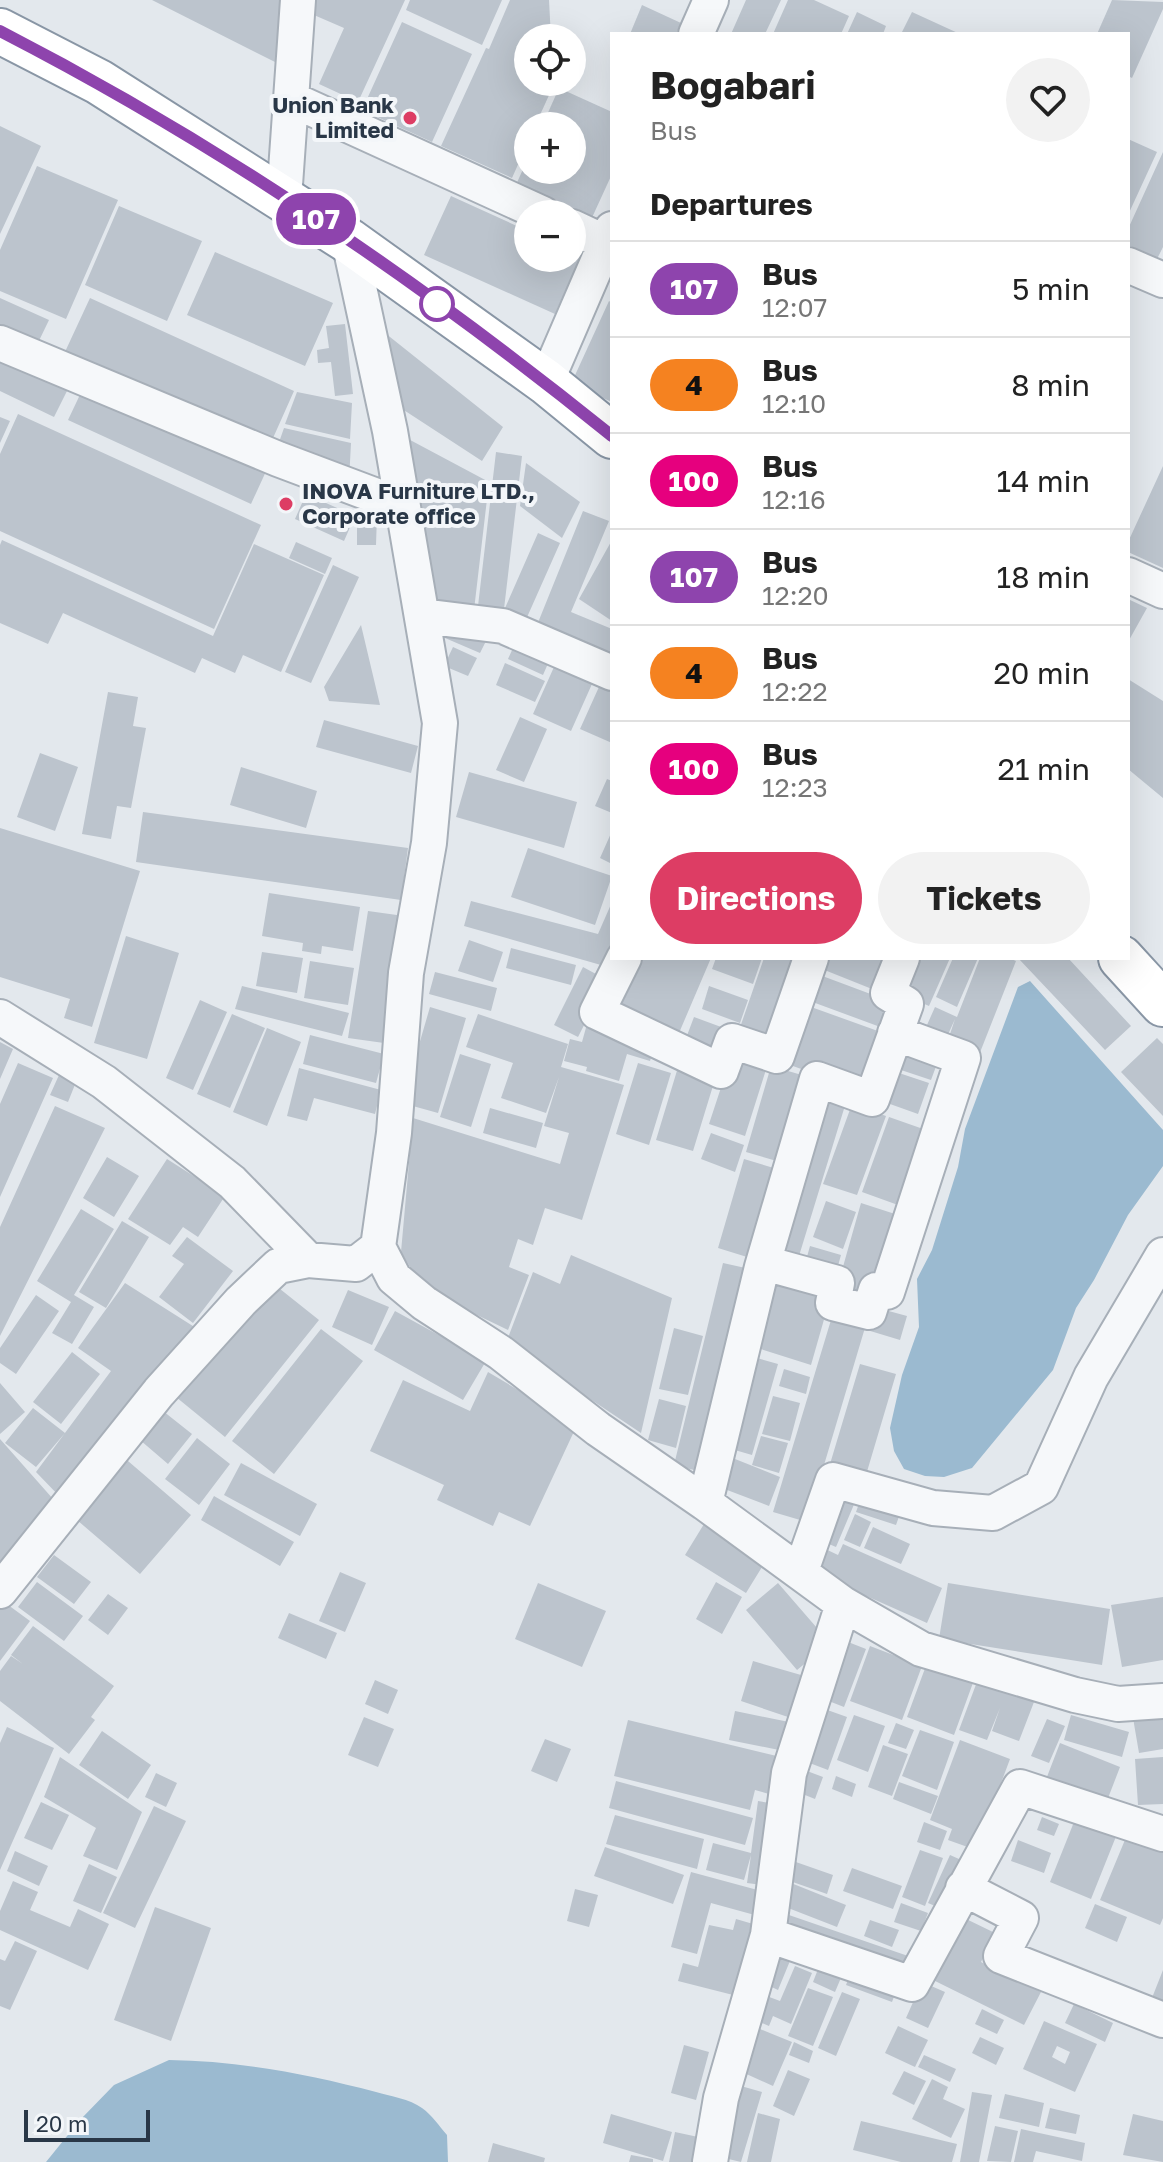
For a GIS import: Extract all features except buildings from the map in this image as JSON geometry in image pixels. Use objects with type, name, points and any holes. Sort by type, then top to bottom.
[{"type":"highway","points":[[0,31],[99,82],[349,241],[546,382],[610,434]]},
{"type":"highway","points":[[1123,960],[1163,1004]]},
{"type":"street","points":[[284,199],[298,0]]},
{"type":"street","points":[[697,32],[711,0]]},
{"type":"street","points":[[291,99],[514,201]]},
{"type":"street","points":[[546,382],[609,236],[586,230]]},
{"type":"street","points":[[349,241],[390,431],[440,723],[429,843],[406,973],[394,1133],[378,1247],[394,1278],[424,1303],[501,1353],[598,1429],[801,1571],[843,1604],[921,1649],[1075,1695],[1118,1704],[1163,1701]]},
{"type":"street","points":[[1130,266],[1163,280]]},
{"type":"street","points":[[0,343],[278,459],[403,506]]},
{"type":"street","points":[[1130,576],[1163,591]]},
{"type":"street","points":[[422,616],[503,626],[610,672]]},
{"type":"street","points":[[623,960],[597,1012],[721,1071],[732,1041],[777,1056],[810,960]]},
{"type":"street","points":[[705,1503],[764,1263],[817,1079],[872,1099],[906,1004],[888,993],[901,960]]},
{"type":"street","points":[[0,1017],[104,1082],[220,1173],[308,1260]]},
{"type":"street","points":[[764,1263],[837,1283],[833,1303],[869,1312],[876,1290],[887,1292],[963,1058],[895,1033]]},
{"type":"street","points":[[0,1591],[159,1392],[241,1301],[278,1266],[308,1260],[356,1264],[378,1247]]},
{"type":"street","points":[[801,1571],[833,1480],[933,1508],[993,1513],[1041,1487],[1091,1377],[1163,1255]]},
{"type":"street","points":[[710,2162],[721,2098],[768,1935],[789,1773],[843,1604]]},
{"type":"street","points":[[768,1935],[912,1984],[1020,1787],[1163,1834]]},
{"type":"street","points":[[963,1888],[1021,1918],[1001,1956],[1163,2020]]},
{"type":"water","points":[[1030,981],[1163,1130],[1163,1166],[1128,1215],[1076,1308],[1053,1370],[972,1468],[944,1477],[925,1476],[904,1469],[894,1451],[890,1428],[902,1375],[919,1327],[917,1279],[932,1250],[958,1167],[965,1129],[1018,987]]},
{"type":"water","points":[[169,2060],[273,2070],[406,2100],[426,2111],[447,2135],[448,2162],[46,2162],[114,2085]]},
{"type":"bus line","name":"107","points":[[0,31],[99,82],[349,241],[546,382],[610,434]]},
{"type":"place","name":"Union Bank Limited","points":[[410,118]]},
{"type":"place","name":"INOVA Furniture LTD., Corporate office","points":[[286,504]]}]
